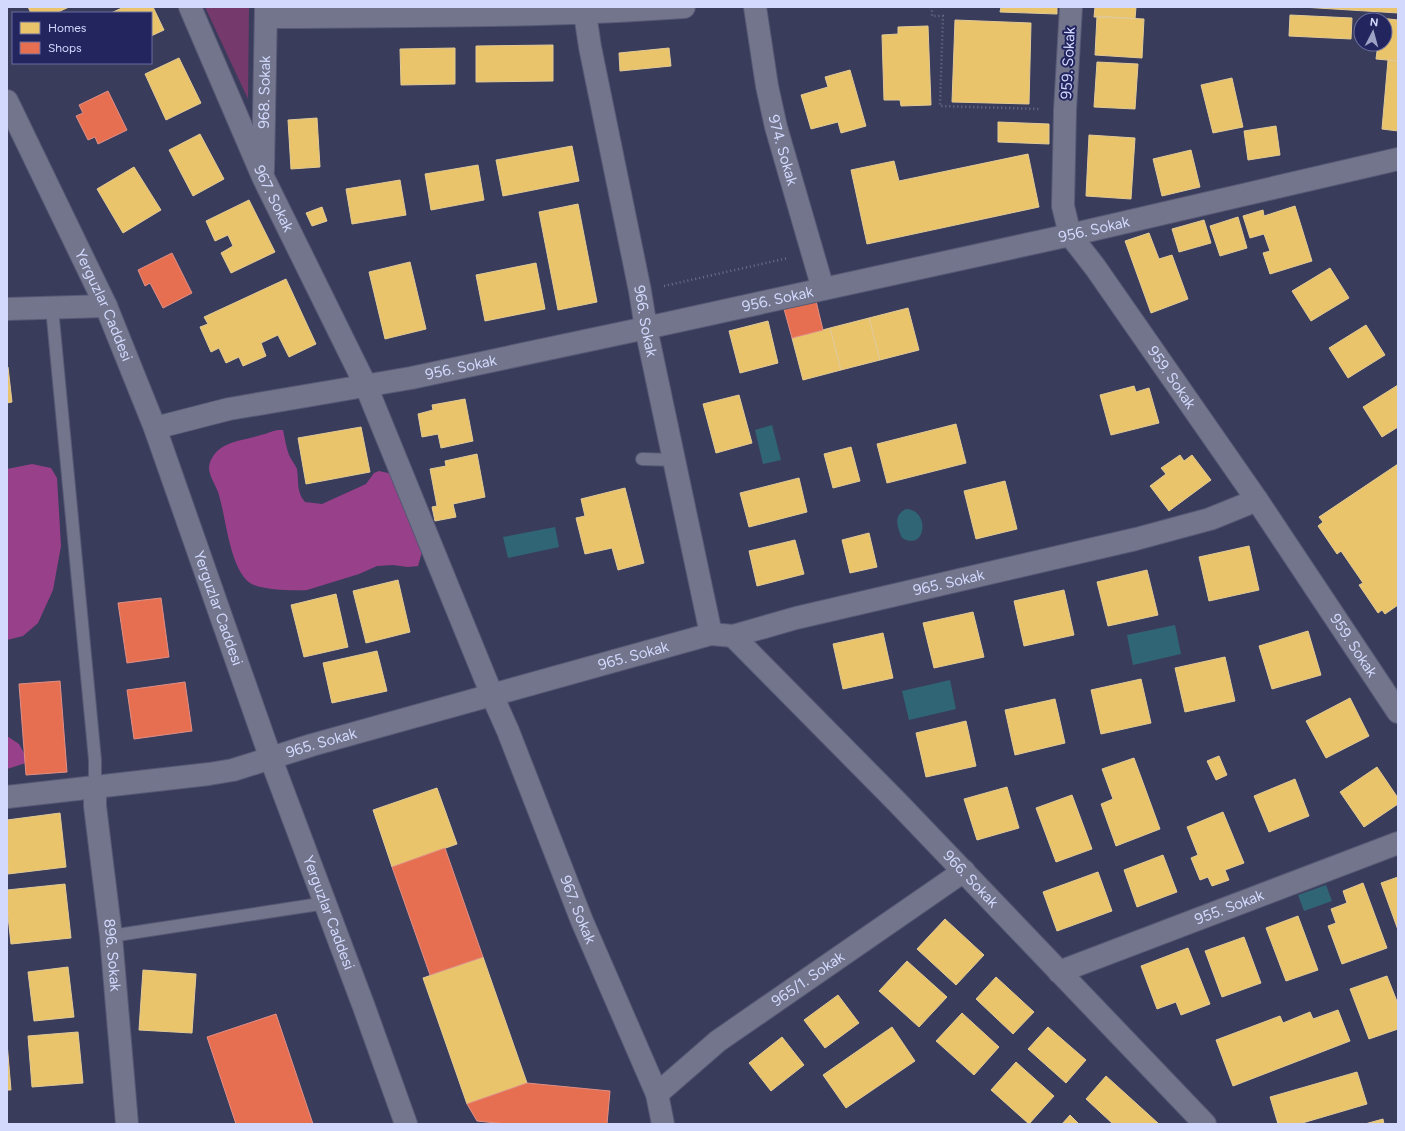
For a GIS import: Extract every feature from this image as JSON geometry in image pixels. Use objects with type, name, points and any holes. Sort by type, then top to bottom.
[{"type":"street","name":"967. Sokak","points":[[190,7],[263,178],[366,386],[511,739],[582,921],[657,1094],[663,1124]]},
{"type":"street","points":[[266,12],[584,10],[684,7]]},
{"type":"street","name":"974. Sokak","points":[[755,7],[767,86],[776,127],[823,290]]},
{"type":"street","name":"959. Sokak","points":[[1071,7],[1065,110],[1063,206],[1070,235],[1095,267],[1257,500],[1398,712]]},
{"type":"street","name":"966. Sokak","points":[[584,10],[646,328],[711,634]]},
{"type":"street","name":"968. Sokak","points":[[263,178],[266,12]]},
{"type":"street","name":"Yerguzlar Caddesi","points":[[7,101],[106,306],[155,428],[271,759],[326,903],[406,1124]]},
{"type":"street","name":"956. Sokak","points":[[155,428],[229,409],[411,378],[823,290],[1070,235],[1398,159]]},
{"type":"street","points":[[7,309],[106,306]]},
{"type":"street","name":"965. Sokak","points":[[7,797],[233,770],[312,745],[711,634],[733,636],[796,618],[1136,539],[1210,519],[1257,500]]},
{"type":"street","name":"966. Sokak","points":[[733,636],[964,871],[1205,1124]]},
{"type":"street","name":"896. Sokak","points":[[95,786],[95,806],[111,936],[127,1124]]},
{"type":"street","name":"955. Sokak","points":[[1059,972],[1398,843]]},
{"type":"street","name":"965/1. Sokak","points":[[657,1094],[718,1041],[964,871]]},
{"type":"lane","points":[[52,308],[94,752],[95,786]]},
{"type":"lane","points":[[642,460],[674,460]]},
{"type":"lane","points":[[111,936],[326,903]]},
{"type":"path","points":[[930,7],[932,10],[932,16],[943,16],[940,106],[1065,110]]},
{"type":"path","points":[[640,291],[812,252]]},
{"type":"shaded area","points":[[205,7],[249,7],[248,99]]},
{"type":"shaded area","points":[[283,430],[289,455],[297,469],[300,494],[305,502],[322,504],[366,484],[374,473],[379,471],[388,473],[396,478],[422,552],[418,566],[377,566],[359,574],[307,590],[269,589],[250,583],[243,576],[237,566],[229,540],[221,502],[211,478],[209,465],[211,459],[221,448],[234,442]]},
{"type":"shaded area","points":[[32,464],[51,468],[57,478],[61,546],[53,590],[38,623],[23,636],[7,640],[7,469]]},
{"type":"shaded area","points":[[7,736],[19,744],[29,762],[7,769]]},
{"type":"water","points":[[772,425],[781,460],[763,464],[755,430]]},
{"type":"water","points":[[906,509],[914,511],[922,522],[920,535],[916,540],[910,541],[902,538],[899,530],[897,522],[899,515]]},
{"type":"water","points":[[555,527],[559,547],[508,558],[503,537]]},
{"type":"water","points":[[1175,625],[1181,654],[1133,665],[1127,635]]},
{"type":"water","points":[[950,680],[956,709],[909,720],[902,691]]},
{"type":"water","points":[[1326,885],[1332,901],[1304,911],[1298,895]]},
{"type":"building: Homes","points":[[28,7],[69,7],[58,12],[30,12]]},
{"type":"building: Homes","points":[[124,7],[153,7],[164,30],[152,36],[152,12],[113,12]]},
{"type":"building: Homes","points":[[1001,7],[1057,7],[1057,14],[1000,12]]},
{"type":"building: Homes","points":[[1095,7],[1136,7],[1135,19],[1094,17]]},
{"type":"building: Homes","points":[[1302,7],[1398,7],[1398,13]]},
{"type":"building: Homes","points":[[1290,15],[1352,18],[1351,39],[1289,36]]},
{"type":"building: Homes","points":[[1097,16],[1144,19],[1142,58],[1095,55]]},
{"type":"building: Homes","points":[[1393,19],[1398,20],[1398,61],[1376,59],[1377,52],[1393,52]]},
{"type":"building: Homes","points":[[955,20],[1031,23],[1029,104],[952,102]]},
{"type":"building: Homes","points":[[928,26],[931,105],[901,106],[900,100],[884,100],[882,35],[898,34],[898,27]]},
{"type":"building: Homes","points":[[553,45],[553,81],[476,82],[476,46]]},
{"type":"building: Homes","points":[[455,48],[455,84],[401,85],[400,49]]},
{"type":"building: Homes","points":[[669,48],[671,66],[620,71],[619,53]]},
{"type":"building: Homes","points":[[179,58],[201,103],[166,120],[145,74]]},
{"type":"building: Homes","points":[[1388,60],[1398,61],[1398,131],[1382,129]]},
{"type":"building: Homes","points":[[1097,62],[1138,64],[1135,109],[1094,107]]},
{"type":"building: Homes","points":[[850,70],[866,126],[841,133],[838,122],[811,129],[801,95],[828,87],[825,77]]},
{"type":"building: Homes","points":[[1232,78],[1243,127],[1213,133],[1201,85]]},
{"type":"building: Homes","points":[[317,118],[320,167],[291,169],[288,120]]},
{"type":"building: Homes","points":[[998,122],[1049,124],[1049,144],[998,142]]},
{"type":"building: Homes","points":[[1276,126],[1280,155],[1248,160],[1244,131]]},
{"type":"building: Homes","points":[[200,134],[224,179],[193,196],[169,150]]},
{"type":"building: Homes","points":[[1089,135],[1135,138],[1131,199],[1086,196]]},
{"type":"building: Homes","points":[[572,146],[579,181],[503,196],[496,160]]},
{"type":"building: Homes","points":[[1191,150],[1200,187],[1162,196],[1153,159]]},
{"type":"building: Homes","points":[[1028,154],[1039,207],[867,244],[851,170],[894,161],[899,181]]},
{"type":"building: Homes","points":[[478,165],[484,200],[431,210],[425,174]]},
{"type":"building: Homes","points":[[134,167],[161,210],[123,233],[97,189]]},
{"type":"building: Homes","points":[[400,180],[406,215],[352,224],[346,189]]},
{"type":"building: Homes","points":[[249,200],[275,252],[231,273],[221,253],[233,246],[228,235],[215,241],[206,221]]},
{"type":"building: Homes","points":[[578,204],[597,302],[558,310],[539,212]]},
{"type":"building: Homes","points":[[1295,206],[1312,261],[1270,274],[1263,253],[1270,251],[1264,234],[1250,238],[1243,216],[1263,210],[1264,216]]},
{"type":"building: Homes","points":[[322,207],[327,221],[312,226],[306,213]]},
{"type":"building: Homes","points":[[1238,217],[1247,248],[1220,256],[1210,226]]},
{"type":"building: Homes","points":[[1204,220],[1211,243],[1179,252],[1172,229]]},
{"type":"building: Homes","points":[[1149,233],[1159,259],[1172,255],[1188,299],[1151,313],[1125,241]]},
{"type":"building: Homes","points":[[410,262],[426,329],[385,339],[369,272]]},
{"type":"building: Homes","points":[[536,263],[545,309],[485,321],[476,275]]},
{"type":"building: Homes","points":[[1330,268],[1349,298],[1311,321],[1292,291]]},
{"type":"building: Homes","points":[[286,279],[316,344],[289,357],[278,335],[261,343],[266,356],[243,366],[239,357],[226,363],[219,348],[211,352],[200,327],[208,324],[204,317]]},
{"type":"building: Homes","points":[[908,308],[919,350],[880,360],[869,318]]},
{"type":"building: Homes","points":[[869,318],[880,360],[841,370],[830,328]]},
{"type":"building: Homes","points":[[768,321],[778,363],[740,373],[729,331]]},
{"type":"building: Homes","points":[[1366,325],[1385,355],[1348,378],[1329,348]]},
{"type":"building: Homes","points":[[830,328],[841,370],[803,380],[792,338]]},
{"type":"building: Homes","points":[[8,367],[12,402],[7,403],[7,368]]},
{"type":"building: Homes","points":[[1398,385],[1398,427],[1382,437],[1363,407]]},
{"type":"building: Homes","points":[[1134,386],[1136,392],[1149,388],[1159,423],[1111,435],[1100,395]]},
{"type":"building: Homes","points":[[739,395],[752,443],[716,453],[703,404]]},
{"type":"building: Homes","points":[[465,399],[473,441],[441,448],[438,434],[422,437],[418,414],[433,410],[432,405]]},
{"type":"building: Homes","points":[[956,424],[966,463],[887,483],[877,444]]},
{"type":"building: Homes","points":[[361,427],[370,472],[306,484],[298,438]]},
{"type":"building: Homes","points":[[851,447],[860,481],[833,488],[824,454]]},
{"type":"building: Homes","points":[[477,454],[485,497],[453,504],[456,517],[435,521],[432,507],[437,506],[430,469],[446,466],[445,461]]},
{"type":"building: Homes","points":[[1180,455],[1184,461],[1192,455],[1211,480],[1169,511],[1150,486],[1166,474],[1161,468]]},
{"type":"building: Homes","points":[[1398,464],[1398,605],[1385,614],[1382,610],[1378,613],[1359,585],[1363,583],[1341,551],[1337,554],[1318,526],[1323,522],[1319,517]]},
{"type":"building: Homes","points":[[799,478],[807,512],[749,527],[740,493]]},
{"type":"building: Homes","points":[[1005,481],[1017,529],[976,539],[964,491]]},
{"type":"building: Homes","points":[[625,488],[644,563],[618,570],[612,548],[585,554],[576,518],[585,516],[581,499]]},
{"type":"building: Homes","points":[[869,533],[877,567],[850,573],[842,540]]},
{"type":"building: Homes","points":[[795,540],[804,574],[757,586],[749,551]]},
{"type":"building: Homes","points":[[1249,546],[1259,590],[1209,601],[1199,557]]},
{"type":"building: Homes","points":[[1147,570],[1158,615],[1108,626],[1097,582]]},
{"type":"building: Homes","points":[[398,580],[410,632],[366,643],[353,591]]},
{"type":"building: Homes","points":[[1064,590],[1074,635],[1024,646],[1014,601]]},
{"type":"building: Homes","points":[[336,594],[348,647],[304,657],[291,605]]},
{"type":"building: Homes","points":[[973,612],[984,657],[934,668],[923,623]]},
{"type":"building: Homes","points":[[1308,631],[1321,675],[1272,689],[1259,646]]},
{"type":"building: Homes","points":[[883,633],[893,678],[843,689],[833,644]]},
{"type":"building: Homes","points":[[377,651],[387,691],[332,703],[323,663]]},
{"type":"building: Homes","points":[[1225,657],[1235,701],[1185,712],[1175,668]]},
{"type":"building: Homes","points":[[1141,679],[1151,723],[1101,734],[1091,690]]},
{"type":"building: Homes","points":[[1350,698],[1369,736],[1326,758],[1306,721]]},
{"type":"building: Homes","points":[[1055,699],[1065,743],[1015,755],[1005,710]]},
{"type":"building: Homes","points":[[966,721],[976,766],[926,777],[916,733]]},
{"type":"building: Homes","points":[[1219,756],[1227,775],[1216,780],[1207,761]]},
{"type":"building: Homes","points":[[1134,758],[1160,829],[1116,846],[1101,804],[1113,799],[1102,769]]},
{"type":"building: Homes","points":[[1377,767],[1398,798],[1398,804],[1364,827],[1340,792]]},
{"type":"building: Homes","points":[[1295,779],[1309,816],[1269,832],[1254,796]]},
{"type":"building: Homes","points":[[1007,787],[1019,828],[977,840],[964,799]]},
{"type":"building: Homes","points":[[437,788],[457,844],[392,867],[373,810]]},
{"type":"building: Homes","points":[[1072,795],[1092,849],[1056,862],[1036,808]]},
{"type":"building: Homes","points":[[1223,812],[1244,863],[1225,870],[1229,880],[1212,886],[1208,877],[1200,880],[1191,858],[1198,855],[1187,827]]},
{"type":"building: Homes","points":[[60,813],[66,867],[8,874],[7,820]]},
{"type":"building: Homes","points":[[1163,855],[1177,892],[1137,907],[1124,870]]},
{"type":"building: Homes","points":[[1098,872],[1112,911],[1057,931],[1043,892]]},
{"type":"building: Homes","points":[[1398,877],[1398,930],[1381,883]]},
{"type":"building: Homes","points":[[1363,883],[1387,948],[1342,964],[1328,926],[1336,923],[1331,909],[1347,903],[1343,891]]},
{"type":"building: Homes","points":[[65,884],[71,938],[11,944],[7,907],[7,890]]},
{"type":"building: Homes","points":[[1298,916],[1318,970],[1286,981],[1266,928]]},
{"type":"building: Homes","points":[[945,919],[984,955],[956,985],[917,949]]},
{"type":"building: Homes","points":[[1244,937],[1261,983],[1222,997],[1205,951]]},
{"type":"building: Homes","points":[[1188,948],[1210,1004],[1181,1015],[1176,1002],[1157,1009],[1141,966]]},
{"type":"building: Homes","points":[[483,957],[527,1083],[467,1104],[423,978]]},
{"type":"building: Homes","points":[[907,961],[947,997],[919,1027],[879,991]]},
{"type":"building: Homes","points":[[68,967],[74,1017],[34,1021],[28,972]]},
{"type":"building: Homes","points":[[143,970],[196,974],[192,1033],[139,1030]]},
{"type":"building: Homes","points":[[1387,976],[1398,1004],[1398,1029],[1369,1039],[1350,989]]},
{"type":"building: Homes","points":[[996,977],[1034,1012],[1013,1034],[976,999]]},
{"type":"building: Homes","points":[[838,995],[859,1023],[825,1048],[804,1020]]},
{"type":"building: Homes","points":[[1338,1010],[1350,1041],[1233,1086],[1216,1040],[1280,1016],[1283,1023],[1310,1012],[1313,1019]]},
{"type":"building: Homes","points":[[962,1013],[999,1047],[974,1075],[936,1041]]},
{"type":"building: Homes","points":[[892,1027],[915,1061],[846,1108],[823,1075]]},
{"type":"building: Homes","points":[[1048,1027],[1086,1060],[1066,1083],[1028,1049]]},
{"type":"building: Homes","points":[[78,1032],[83,1083],[32,1087],[28,1036]]},
{"type":"building: Homes","points":[[782,1037],[804,1065],[771,1091],[749,1063]]},
{"type":"building: Homes","points":[[7,1043],[11,1090],[7,1090]]},
{"type":"building: Homes","points":[[1016,1062],[1054,1096],[1029,1124],[991,1090]]},
{"type":"building: Homes","points":[[1357,1072],[1367,1104],[1299,1124],[1278,1124],[1270,1097]]},
{"type":"building: Homes","points":[[1106,1076],[1159,1124],[1113,1124],[1086,1099]]},
{"type":"building: Homes","points":[[1070,1115],[1079,1124],[1062,1124]]},
{"type":"building: Homes","points":[[1383,1119],[1384,1124],[1365,1124]]},
{"type":"building: Shops","points":[[108,91],[127,130],[98,144],[95,137],[88,140],[76,116],[83,113],[79,105]]},
{"type":"building: Shops","points":[[172,253],[192,293],[163,308],[150,283],[145,286],[138,270]]},
{"type":"building: Shops","points":[[816,301],[823,330],[792,338],[784,309]]},
{"type":"building: Shops","points":[[161,598],[169,657],[127,663],[118,603]]},
{"type":"building: Shops","points":[[60,681],[67,772],[26,775],[19,684]]},
{"type":"building: Shops","points":[[185,682],[192,731],[134,739],[127,690]]},
{"type":"building: Shops","points":[[445,848],[483,957],[430,975],[392,867]]},
{"type":"building: Shops","points":[[276,1014],[313,1124],[236,1124],[207,1037]]},
{"type":"building: Shops","points":[[527,1083],[610,1091],[607,1124],[506,1124],[477,1121],[467,1104]]}]
